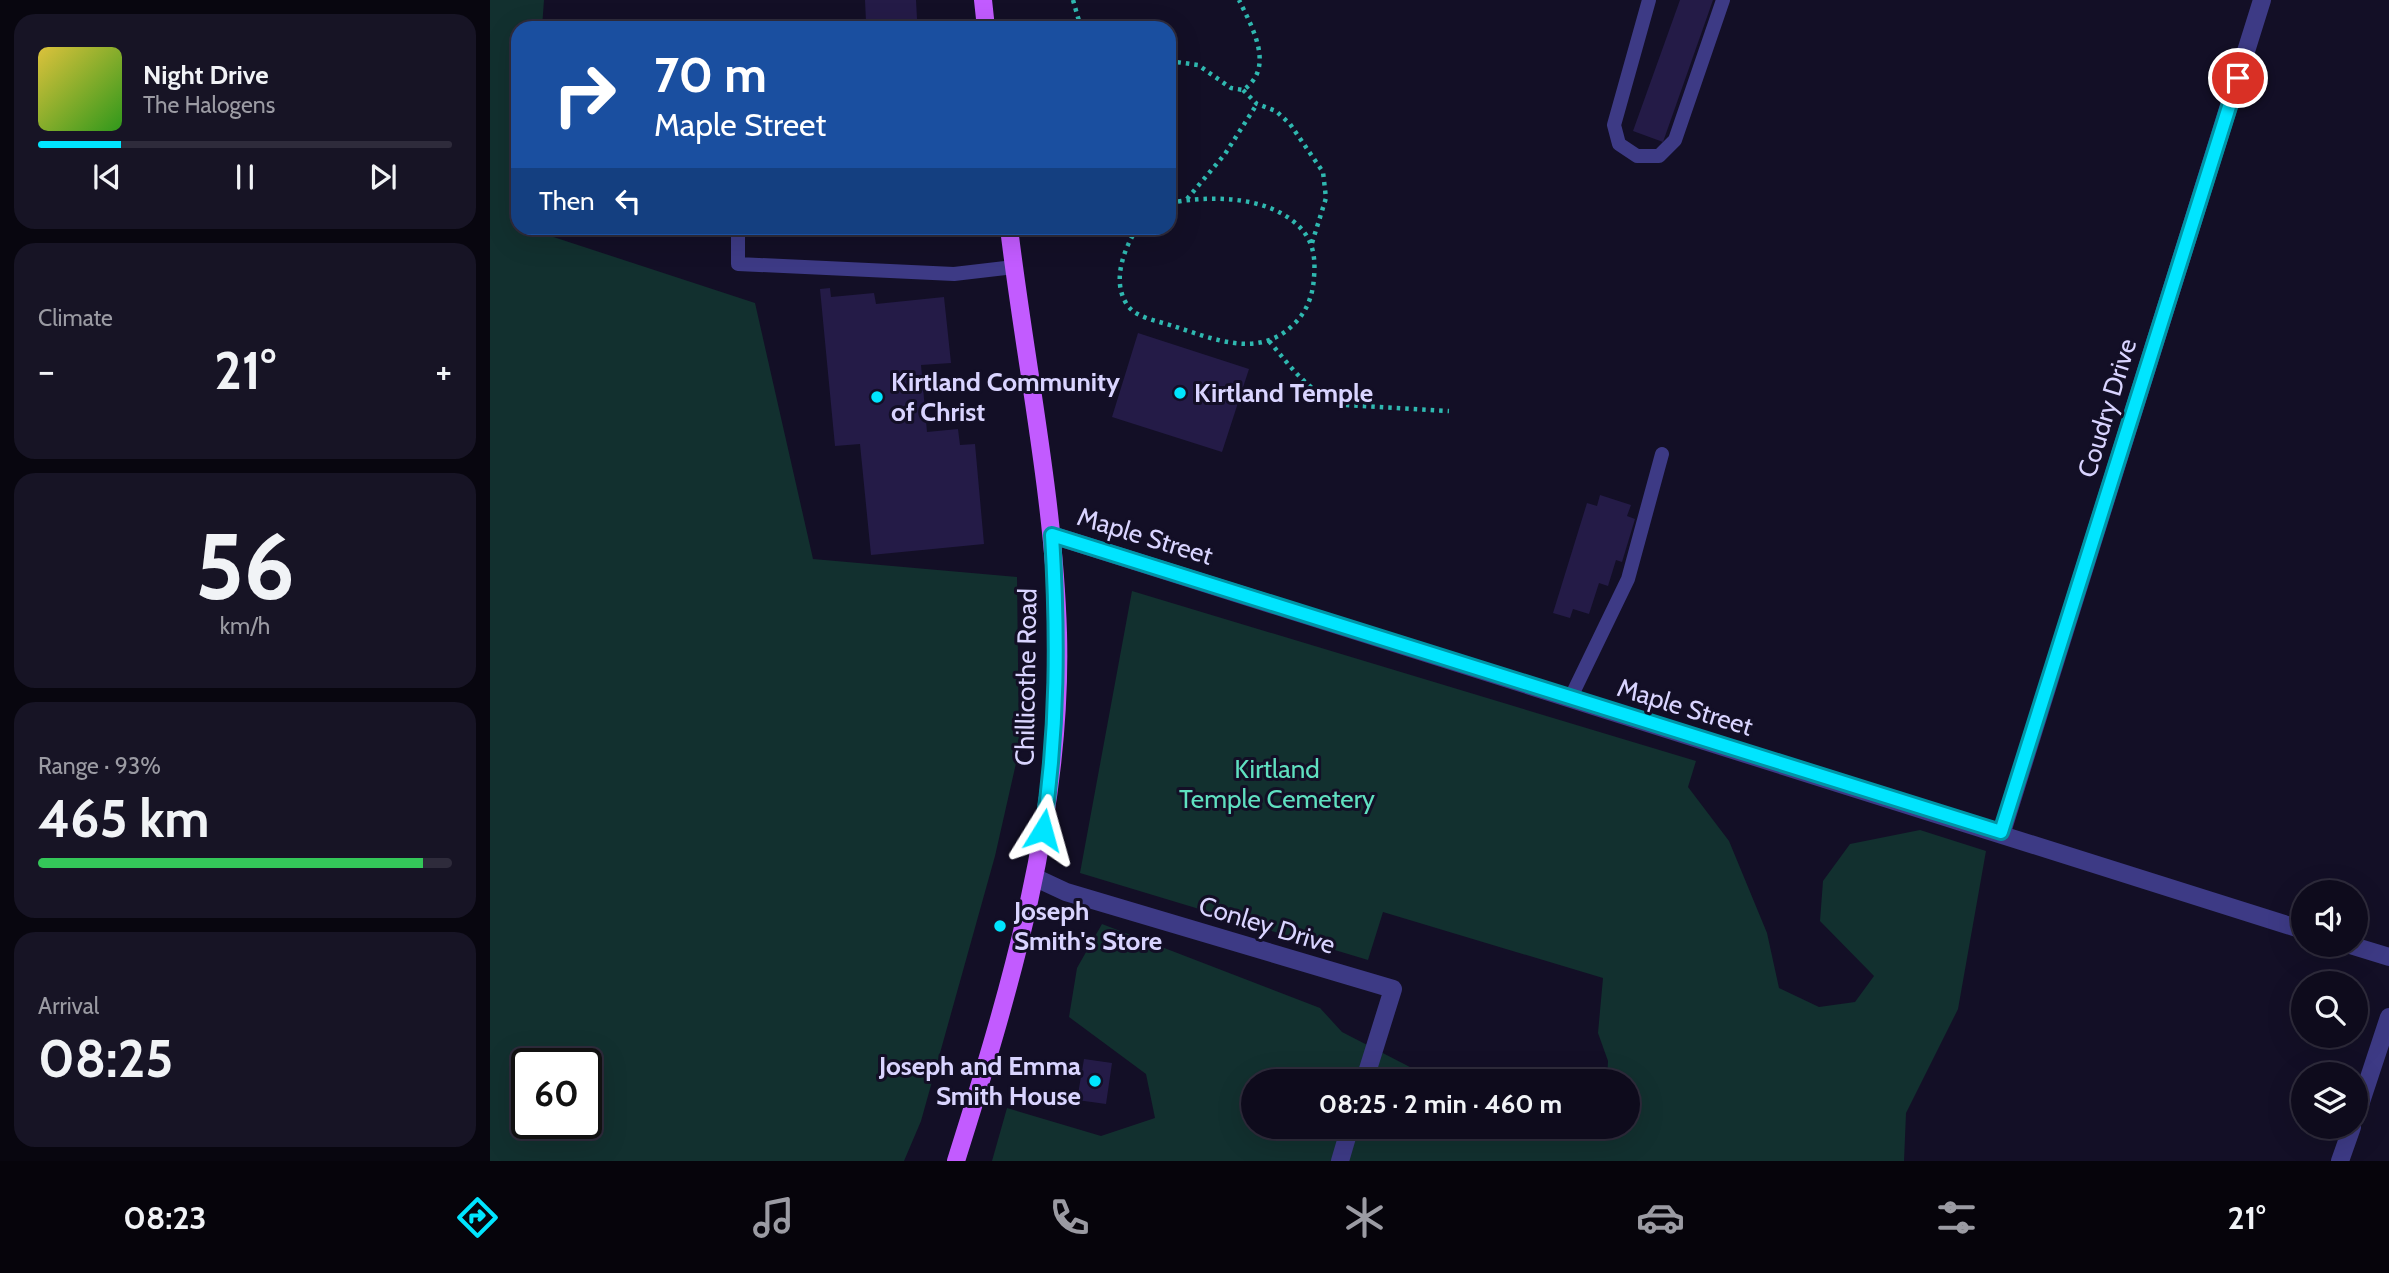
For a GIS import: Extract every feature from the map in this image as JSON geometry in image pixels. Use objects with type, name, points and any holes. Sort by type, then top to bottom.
[{"type":"main road","points":[[983,0],[985,21]]},
{"type":"main road","name":"Chillicothe Road","points":[[956,1161],[1036,878],[1055,719],[1058,634],[1052,535],[1010,235]]},
{"type":"street","name":"Coudry Drive","points":[[2001,832],[2262,0]]},
{"type":"street","name":"Maple Street","points":[[1052,535],[2001,832],[2291,926]]},
{"type":"street","name":"Conley Drive","points":[[1036,878],[1079,896],[1393,989],[1368,1069]]},
{"type":"street","points":[[2368,951],[2389,957]]},
{"type":"street","points":[[2368,1080],[2389,1017]]},
{"type":"street","points":[[1340,1161],[1346,1139]]},
{"type":"street","points":[[2340,1161],[2348,1139]]},
{"type":"lane","points":[[1649,0],[1614,125],[1619,144],[1637,156],[1659,156],[1675,140],[1723,0]]},
{"type":"lane","points":[[738,235],[738,264],[954,274],[1014,267]]},
{"type":"lane","points":[[1570,699],[1628,579],[1662,454]]},
{"type":"path","points":[[1073,0],[1079,21]]},
{"type":"path","points":[[1239,0],[1260,51],[1259,70],[1252,84],[1243,90]]},
{"type":"path","points":[[1133,235],[1126,246],[1120,285],[1126,305],[1140,315],[1230,343],[1250,345],[1269,341],[1291,328],[1308,304],[1315,262],[1312,243],[1326,198],[1323,172],[1290,124],[1276,111],[1258,104],[1243,90],[1231,88],[1198,65],[1176,62]]},
{"type":"path","points":[[1187,199],[1224,154],[1258,104]]},
{"type":"path","points":[[1176,201],[1187,199],[1237,201],[1271,209],[1301,228],[1312,243]]},
{"type":"path","points":[[1269,341],[1308,388],[1328,400],[1344,405],[1449,411]]},
{"type":"green space","points":[[490,0],[544,0],[542,21],[511,21],[511,235],[547,235],[755,303],[813,559],[1017,577],[1019,750],[995,856],[921,1121],[904,1161],[490,1161]]},
{"type":"green space","name":"Kirtland Temple Cemetery","points":[[1132,591],[1696,761],[1688,787],[1729,841],[1767,933],[1779,988],[1819,1007],[1855,1002],[1874,976],[1820,921],[1823,881],[1850,844],[1920,830],[1986,851],[1958,1009],[1906,1113],[1904,1161],[992,1161],[1007,1108],[1101,1136],[1155,1118],[1146,1074],[1069,1017],[1077,968],[1102,924],[1320,1008],[1342,1032],[1414,1069],[1241,1069],[1241,1139],[1640,1139],[1640,1069],[1608,1069],[1608,1061],[1598,1033],[1603,978],[1383,912],[1368,960],[1080,873]]},
{"type":"building","points":[[865,0],[916,0],[917,19],[866,21]]},
{"type":"building","points":[[1680,0],[1713,0],[1663,142],[1633,131]]},
{"type":"building","name":"Kirtland Community of Christ","points":[[830,288],[831,297],[874,293],[876,304],[944,297],[951,363],[921,365],[927,432],[958,429],[960,445],[975,444],[984,544],[871,555],[860,444],[835,446],[820,289]]},
{"type":"building","name":"Kirtland Temple","points":[[1138,333],[1249,369],[1222,452],[1112,417]]},
{"type":"building","points":[[1600,495],[1631,505],[1627,516],[1635,519],[1622,562],[1616,560],[1608,586],[1599,583],[1589,614],[1573,609],[1570,618],[1553,613],[1587,503],[1597,506]]},
{"type":"building","name":"Joseph and Emma Smith House","points":[[1084,1059],[1112,1063],[1106,1104],[1077,1100]]},
{"type":"place","name":"Kirtland Temple","points":[[1180,393]]},
{"type":"place","name":"Kirtland Community of Christ","points":[[877,397]]},
{"type":"place","name":"Joseph Smith's Store","points":[[1000,926]]},
{"type":"place","name":"Joseph and Emma Smith House","points":[[1095,1081]]},
{"type":"route","points":[[1043,830],[1055,719],[1058,634],[1052,535],[2001,832],[2238,78]]}]
